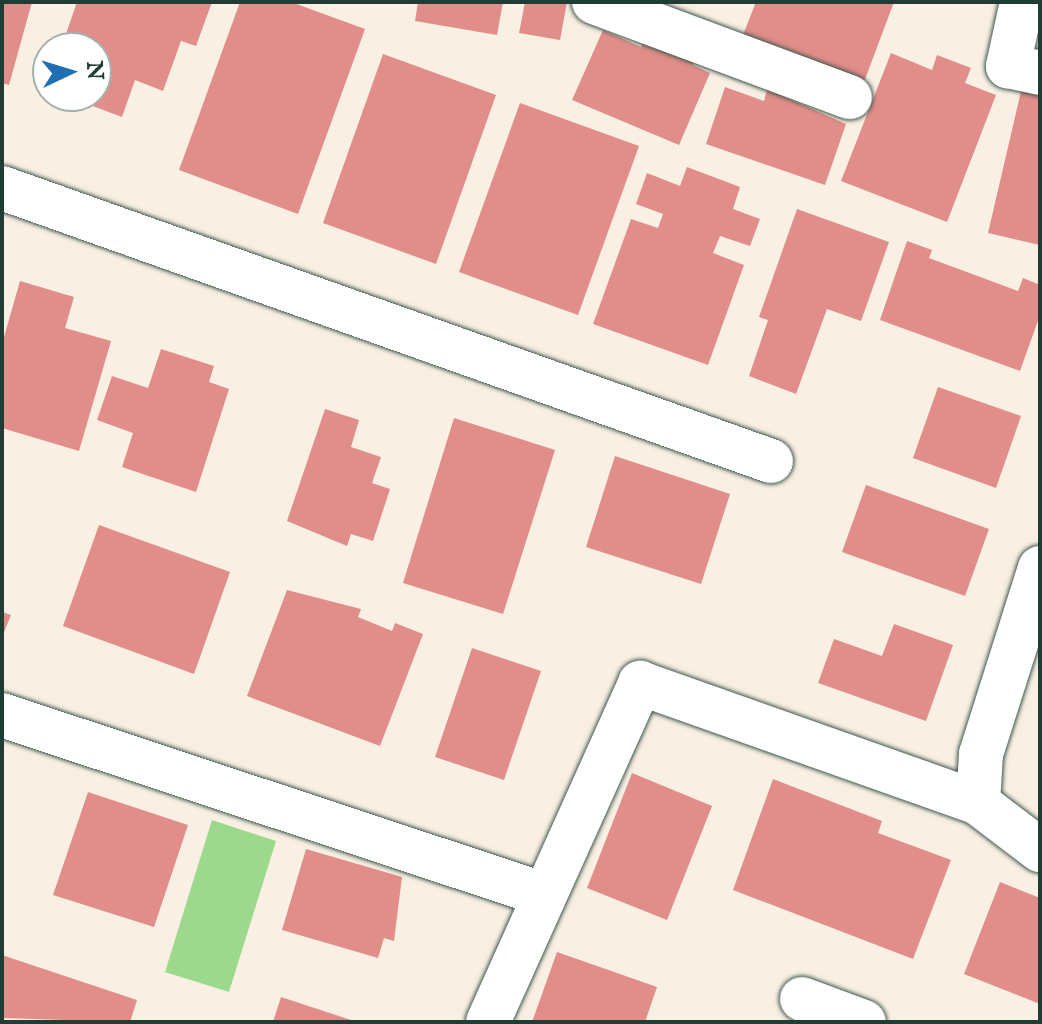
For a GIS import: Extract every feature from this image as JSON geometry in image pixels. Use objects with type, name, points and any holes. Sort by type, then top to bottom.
[{"type":"street","points":[[594,2],[703,19],[850,97]]},
{"type":"street","points":[[1022,2],[1008,66],[1040,73]]},
{"type":"street","points":[[2,188],[771,461]]},
{"type":"street","points":[[978,803],[981,754],[1040,568]]},
{"type":"street","points":[[488,1022],[542,894],[640,683],[978,803],[1040,850]]},
{"type":"street","points":[[2,715],[542,894]]},
{"type":"street","points":[[802,999],[864,1022]]},
{"type":"green space","points":[[212,820],[276,841],[229,992],[165,972]]},
{"type":"building","points":[[2,2],[32,2],[9,85],[2,83]]},
{"type":"building","points":[[77,2],[212,2],[196,46],[181,41],[163,91],[135,80],[122,117],[109,112],[112,112],[112,32],[67,32]]},
{"type":"building","points":[[240,2],[291,2],[365,29],[298,214],[179,170]]},
{"type":"building","points":[[418,2],[503,2],[497,35],[415,21]]},
{"type":"building","points":[[525,2],[567,2],[560,40],[519,33]]},
{"type":"building","points":[[756,2],[894,2],[864,82],[743,35]]},
{"type":"building","points":[[603,30],[641,47],[645,36],[696,58],[693,65],[710,73],[679,145],[572,100]]},
{"type":"building","points":[[891,53],[932,70],[937,55],[971,68],[965,83],[996,95],[947,222],[841,181]]},
{"type":"building","points":[[383,54],[496,95],[436,264],[323,223]]},
{"type":"building","points":[[725,87],[764,101],[767,89],[846,124],[825,185],[706,144]]},
{"type":"building","points":[[1022,87],[1040,91],[1040,245],[988,233]]},
{"type":"building","points":[[520,103],[639,146],[578,315],[459,272]]},
{"type":"building","points":[[687,167],[740,187],[733,209],[760,219],[750,246],[720,236],[713,253],[744,265],[708,365],[593,324],[631,219],[658,228],[663,214],[636,204],[647,173],[680,186]]},
{"type":"building","points":[[797,209],[889,242],[861,321],[827,309],[796,394],[749,376],[768,320],[759,317]]},
{"type":"building","points":[[907,241],[932,250],[929,258],[1018,291],[1023,278],[1040,285],[1040,315],[1020,371],[880,320]]},
{"type":"building","points":[[20,281],[74,297],[65,328],[111,341],[79,451],[2,428],[2,344]]},
{"type":"building","points":[[161,349],[214,366],[209,382],[229,389],[196,492],[122,467],[133,433],[97,420],[112,376],[148,388]]},
{"type":"building","points":[[938,387],[1021,416],[996,488],[913,458]]},
{"type":"building","points":[[325,409],[359,420],[351,447],[381,457],[372,483],[390,489],[373,541],[351,534],[347,546],[287,521]]},
{"type":"building","points":[[454,418],[555,450],[503,614],[403,583]]},
{"type":"building","points":[[615,456],[730,494],[701,584],[586,547]]},
{"type":"building","points":[[866,485],[989,529],[965,596],[842,552]]},
{"type":"building","points":[[99,525],[230,572],[194,674],[63,626]]},
{"type":"building","points":[[287,590],[361,609],[358,617],[392,631],[395,623],[423,634],[380,746],[247,696]]},
{"type":"building","points":[[2,612],[11,615],[2,637]]},
{"type":"building","points":[[894,624],[953,645],[926,721],[818,683],[834,639],[882,656]]},
{"type":"building","points":[[472,648],[541,671],[504,780],[435,757]]},
{"type":"building","points":[[632,773],[712,806],[667,920],[587,888]]},
{"type":"building","points":[[773,779],[882,821],[878,833],[951,860],[913,959],[733,890]]},
{"type":"building","points":[[88,792],[188,825],[154,927],[53,895]]},
{"type":"building","points":[[306,849],[402,877],[394,941],[384,938],[378,958],[282,930]]},
{"type":"building","points":[[1000,882],[1040,898],[1040,1004],[964,974]]},
{"type":"building","points":[[557,952],[657,987],[645,1022],[532,1022]]},
{"type":"building","points":[[2,955],[137,1000],[130,1022],[2,1018]]},
{"type":"building","points":[[281,997],[354,1021],[354,1022],[273,1022]]}]
